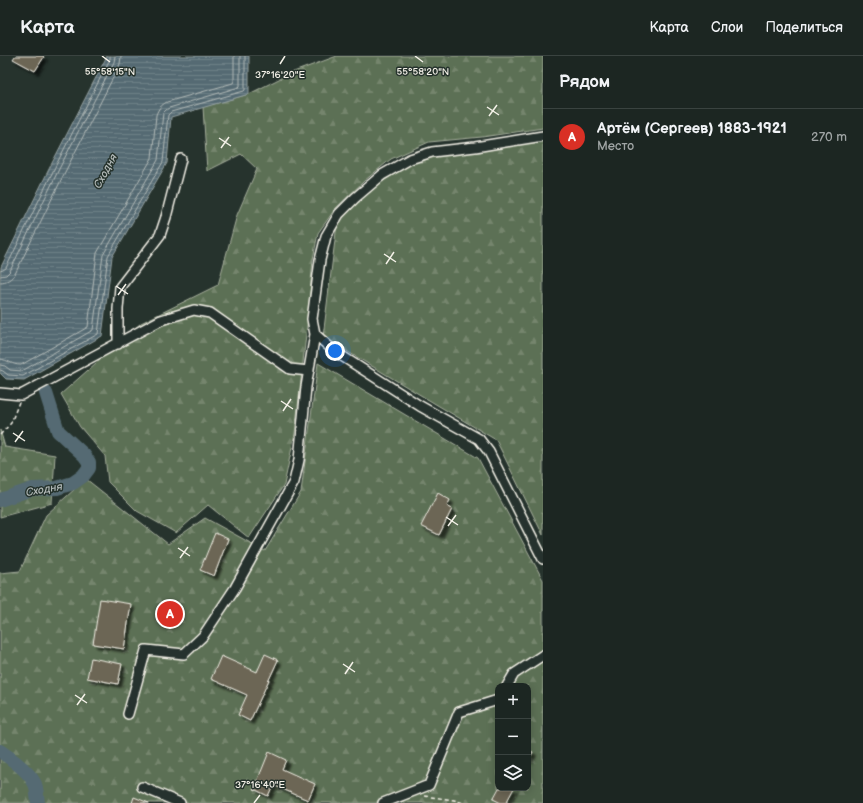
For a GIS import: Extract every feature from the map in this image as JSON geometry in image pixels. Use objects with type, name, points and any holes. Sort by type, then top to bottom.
[{"type":"street","points":[[128,714],[146,650],[184,654],[203,636],[235,588],[294,482],[299,460],[306,387],[315,334],[312,319],[320,260],[326,236],[339,214],[382,175],[410,159],[432,152],[543,136]]},
{"type":"street","points":[[118,344],[118,309],[120,287],[160,235],[181,159]]},
{"type":"street","points":[[0,393],[21,395],[161,320],[194,310],[210,313],[290,369],[309,371]]},
{"type":"street","points":[[315,334],[334,351],[420,406],[479,439],[489,452],[543,559]]},
{"type":"street","points":[[509,683],[514,674],[543,655]]},
{"type":"street","points":[[384,803],[429,785],[459,712],[495,701]]},
{"type":"street","points":[[142,787],[180,803]]},
{"type":"path","points":[[0,435],[11,423],[21,395]]},
{"type":"path","points":[[419,796],[454,800],[463,803]]},
{"type":"green space","points":[[337,56],[543,56],[543,128],[482,137],[429,142],[391,159],[364,181],[335,209],[318,233],[313,259],[295,433],[284,485],[249,538],[208,505],[176,533],[137,511],[108,482],[105,456],[80,427],[61,394],[141,323],[218,285],[237,215],[257,169],[241,154],[207,171],[203,107],[249,94],[291,73]]},
{"type":"green space","points":[[543,139],[543,535],[496,440],[323,337],[337,224],[368,191],[422,156]]},
{"type":"green space","points":[[318,363],[478,458],[543,580],[543,803],[0,803],[0,573],[20,571],[46,515],[86,479],[168,544],[205,518],[265,551],[301,492]]},
{"type":"green space","points":[[0,430],[5,447],[55,455],[52,503],[0,517]]},
{"type":"water","points":[[107,56],[249,56],[249,94],[171,117],[167,163],[112,257],[102,336],[24,380],[6,379],[0,373],[1,267]]},
{"type":"building","points":[[15,56],[44,57],[35,71],[13,59]]},
{"type":"building","points":[[438,493],[450,500],[447,506],[452,509],[439,535],[421,526]]},
{"type":"building","points":[[215,533],[228,539],[214,576],[200,570]]},
{"type":"building","points":[[100,599],[131,604],[124,649],[93,644]]},
{"type":"building","points":[[265,654],[278,660],[250,721],[238,715],[247,695],[211,679],[221,656],[257,672]]},
{"type":"building","points":[[91,658],[122,664],[118,684],[87,678]]},
{"type":"building","points":[[269,752],[286,760],[282,769],[315,784],[308,800],[273,785],[268,796],[254,789]]},
{"type":"building","points":[[497,791],[512,791],[506,803],[501,803],[493,799]]},
{"type":"building","points":[[134,797],[149,803],[132,803]]},
{"type":"waterway","name":"Сходня","points":[[0,500],[32,489],[57,488],[73,483],[83,476],[89,468],[89,462],[84,455],[58,431],[46,393]]},
{"type":"waterway","name":"Сходня","points":[[0,751],[29,774],[36,786],[38,803]]},
{"type":"place","name":"Артём (Сергеев) 1883-1921","points":[[170,614]]}]
